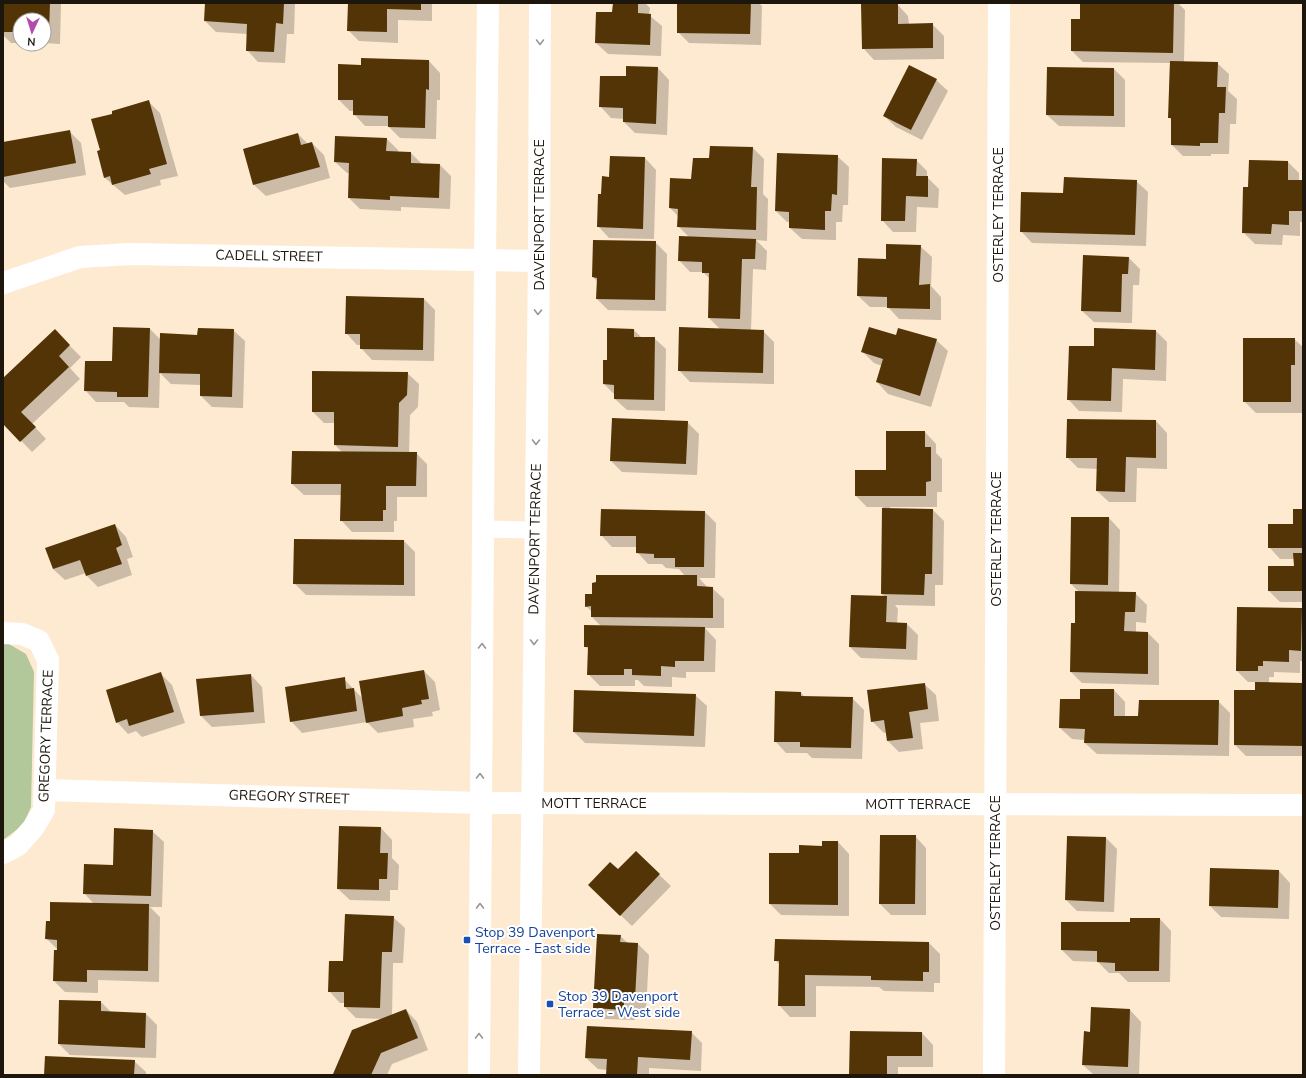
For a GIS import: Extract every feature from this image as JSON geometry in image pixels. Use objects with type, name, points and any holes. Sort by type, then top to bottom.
[{"type":"street","points":[[479,1075],[480,803],[488,3]]},
{"type":"street","name":"DAVENPORT TERRACE","points":[[529,1075],[539,261],[540,3]]},
{"type":"street","name":"OSTERLEY TERRACE","points":[[994,1075],[999,3]]},
{"type":"street","name":"CADELL STREET","points":[[3,283],[80,257],[129,254],[539,261]]},
{"type":"street","name":"GREGORY TERRACE","points":[[3,633],[22,634],[39,641],[48,660],[46,790],[44,810],[33,828],[18,845],[3,853]]},
{"type":"street","name":"GREGORY STREET","points":[[46,790],[480,803],[533,803]]},
{"type":"street","name":"MOTT TERRACE","points":[[533,803],[1303,805]]},
{"type":"lane","points":[[483,529],[535,530]]},
{"type":"green space","points":[[3,644],[9,644],[26,654],[34,672],[31,807],[23,825],[3,840]]},
{"type":"building","points":[[3,3],[50,3],[50,12],[12,12],[12,32],[3,32]]},
{"type":"building","points":[[205,3],[284,3],[283,24],[276,23],[274,52],[246,51],[247,24],[204,21]]},
{"type":"building","points":[[348,3],[421,3],[421,10],[387,9],[387,32],[347,31]]},
{"type":"building","points":[[613,3],[638,3],[638,13],[651,14],[650,45],[595,43],[596,12],[612,12]]},
{"type":"building","points":[[677,3],[751,3],[750,34],[677,33]]},
{"type":"building","points":[[898,3],[898,24],[933,23],[933,48],[862,49],[861,4]]},
{"type":"building","points":[[1080,3],[1174,3],[1173,53],[1071,51],[1071,19],[1080,19]]},
{"type":"building","points":[[361,58],[429,60],[429,90],[426,89],[425,128],[388,127],[388,116],[353,115],[353,100],[338,100],[338,64],[361,65]]},
{"type":"building","points":[[1170,61],[1218,62],[1217,87],[1226,87],[1225,113],[1219,113],[1218,143],[1200,143],[1200,146],[1171,145],[1171,118],[1168,118]]},
{"type":"building","points":[[909,65],[937,79],[911,130],[883,116]]},
{"type":"building","points":[[626,66],[658,67],[656,124],[623,122],[623,108],[599,107],[600,76],[626,76]]},
{"type":"building","points":[[1047,67],[1114,68],[1114,116],[1046,115]]},
{"type":"building","points":[[149,100],[167,164],[149,169],[151,174],[112,185],[110,176],[104,178],[97,151],[100,150],[91,119],[112,114],[112,111]]},
{"type":"building","points":[[70,130],[76,163],[3,177],[3,142]]},
{"type":"building","points":[[298,133],[301,145],[312,142],[320,167],[253,185],[243,149]]},
{"type":"building","points":[[335,136],[387,138],[386,151],[411,152],[411,163],[440,164],[439,198],[390,196],[390,200],[348,198],[349,163],[334,162]]},
{"type":"building","points":[[710,146],[753,147],[751,187],[757,187],[756,230],[677,227],[678,209],[669,208],[670,178],[691,179],[693,158],[709,158]]},
{"type":"building","points":[[777,153],[838,155],[837,195],[832,194],[831,211],[825,211],[825,230],[789,228],[789,212],[775,211]]},
{"type":"building","points":[[610,156],[645,157],[643,229],[597,227],[598,194],[601,194],[602,176],[609,177]]},
{"type":"building","points":[[882,158],[917,159],[916,176],[928,176],[928,197],[906,196],[905,221],[881,221]]},
{"type":"building","points":[[1249,160],[1288,161],[1288,180],[1303,180],[1303,211],[1289,211],[1289,225],[1272,224],[1271,234],[1242,233],[1243,187],[1248,187]]},
{"type":"building","points":[[1064,177],[1137,180],[1135,235],[1020,232],[1021,192],[1063,193]]},
{"type":"building","points":[[679,236],[756,239],[755,259],[742,259],[740,319],[708,318],[709,273],[702,273],[702,262],[678,261]]},
{"type":"building","points":[[593,240],[656,241],[655,300],[596,299],[597,278],[592,277]]},
{"type":"building","points":[[886,244],[921,245],[919,285],[930,284],[930,309],[887,308],[887,297],[857,296],[858,258],[886,259]]},
{"type":"building","points":[[1083,255],[1129,257],[1128,274],[1122,274],[1121,312],[1081,311]]},
{"type":"building","points":[[346,296],[424,298],[423,350],[360,349],[360,334],[345,334]]},
{"type":"building","points":[[113,327],[150,328],[148,397],[117,397],[117,392],[84,391],[85,361],[112,361]]},
{"type":"building","points":[[679,327],[764,330],[763,373],[678,371]]},
{"type":"building","points":[[869,327],[896,335],[898,328],[937,339],[920,396],[876,382],[883,359],[861,352]]},
{"type":"building","points":[[198,328],[234,329],[232,397],[200,396],[200,374],[159,373],[160,333],[197,335]]},
{"type":"building","points":[[607,328],[634,329],[634,337],[655,337],[654,400],[614,399],[614,385],[603,384],[603,360],[607,360]]},
{"type":"building","points":[[1094,328],[1156,330],[1155,370],[1112,368],[1111,401],[1067,400],[1069,346],[1094,346]]},
{"type":"building","points":[[55,329],[70,345],[59,356],[69,367],[21,412],[36,427],[20,442],[3,424],[3,378]]},
{"type":"building","points":[[1243,338],[1295,338],[1295,365],[1291,365],[1291,402],[1243,402]]},
{"type":"building","points":[[312,371],[408,372],[407,395],[399,403],[398,447],[334,445],[334,412],[312,412]]},
{"type":"building","points":[[612,418],[688,421],[686,464],[610,461]]},
{"type":"building","points":[[1067,419],[1156,420],[1156,458],[1126,457],[1125,492],[1096,491],[1097,458],[1066,458]]},
{"type":"building","points":[[886,431],[925,431],[925,447],[931,447],[931,481],[926,482],[926,496],[855,496],[855,470],[886,470]]},
{"type":"building","points":[[292,451],[417,452],[416,486],[386,486],[386,510],[383,510],[383,521],[340,521],[341,484],[291,484]]},
{"type":"building","points":[[882,508],[933,509],[932,574],[925,574],[924,595],[881,594]]},
{"type":"building","points":[[601,509],[705,511],[704,567],[675,567],[675,558],[654,558],[654,554],[636,553],[636,536],[600,536]]},
{"type":"building","points":[[1293,509],[1303,509],[1303,548],[1268,548],[1268,524],[1293,524]]},
{"type":"building","points":[[1071,517],[1109,517],[1108,585],[1070,584]]},
{"type":"building","points":[[115,524],[122,545],[116,548],[122,564],[86,576],[80,560],[53,569],[45,548]]},
{"type":"building","points":[[294,539],[404,540],[404,585],[293,584]]},
{"type":"building","points":[[1293,553],[1303,553],[1303,591],[1268,591],[1268,566],[1294,566]]},
{"type":"building","points":[[596,575],[697,575],[697,586],[713,587],[713,618],[591,617],[591,606],[585,607],[585,594],[592,594],[592,583],[596,582]]},
{"type":"building","points":[[1075,591],[1136,592],[1135,612],[1125,612],[1124,631],[1148,632],[1148,674],[1070,672],[1071,623],[1075,623]]},
{"type":"building","points":[[851,595],[887,596],[886,622],[907,623],[906,649],[849,647]]},
{"type":"building","points":[[1237,607],[1302,608],[1301,651],[1289,650],[1289,662],[1263,661],[1263,666],[1258,666],[1258,671],[1236,671]]},
{"type":"building","points":[[584,625],[705,627],[704,661],[675,661],[675,667],[661,666],[661,676],[632,675],[632,669],[624,669],[624,675],[587,675],[588,647],[584,647]]},
{"type":"building","points":[[424,670],[429,699],[421,700],[422,704],[402,708],[403,716],[366,723],[359,681]]},
{"type":"building","points":[[161,672],[174,712],[129,726],[127,719],[116,723],[106,690]]},
{"type":"building","points":[[251,674],[254,712],[200,716],[196,679]]},
{"type":"building","points":[[345,677],[346,689],[354,688],[357,711],[290,722],[285,687]]},
{"type":"building","points":[[1255,682],[1303,683],[1303,746],[1234,745],[1234,690],[1255,690]]},
{"type":"building","points":[[925,683],[928,709],[909,712],[913,738],[887,741],[884,720],[871,722],[867,690]]},
{"type":"building","points":[[1080,689],[1114,689],[1114,716],[1138,716],[1139,700],[1219,700],[1218,745],[1084,743],[1085,729],[1059,728],[1060,699],[1080,699]]},
{"type":"building","points":[[574,690],[696,694],[694,736],[573,732]]},
{"type":"building","points":[[775,691],[801,692],[801,696],[853,697],[851,748],[800,747],[800,742],[774,742]]},
{"type":"building","points":[[339,826],[381,827],[380,853],[388,853],[387,879],[379,879],[379,890],[337,889]]},
{"type":"building","points":[[114,828],[153,830],[151,896],[83,894],[84,864],[113,865]]},
{"type":"building","points":[[880,835],[916,835],[915,904],[879,904]]},
{"type":"building","points":[[1067,836],[1106,837],[1104,902],[1065,900]]},
{"type":"building","points":[[822,841],[838,841],[838,905],[769,904],[769,853],[799,853],[799,845],[822,846]]},
{"type":"building","points":[[636,851],[660,874],[620,916],[588,885],[610,862],[618,869]]},
{"type":"building","points":[[1210,868],[1279,870],[1278,908],[1209,906]]},
{"type":"building","points":[[50,902],[149,904],[148,971],[87,970],[87,982],[53,981],[54,950],[57,950],[57,940],[45,939],[46,921],[50,921]]},
{"type":"building","points":[[345,914],[394,916],[392,952],[382,952],[380,1008],[344,1007],[344,992],[328,992],[329,961],[343,961]]},
{"type":"building","points":[[1130,918],[1160,918],[1159,971],[1115,971],[1115,963],[1097,962],[1097,951],[1061,950],[1061,922],[1130,922]]},
{"type":"building","points":[[597,934],[621,935],[620,942],[638,943],[635,999],[624,998],[624,1010],[593,1008]]},
{"type":"building","points":[[775,939],[929,942],[929,972],[923,972],[923,981],[871,980],[871,976],[805,975],[805,1006],[778,1006],[779,961],[774,961]]},
{"type":"building","points":[[59,1000],[101,1001],[101,1011],[146,1013],[145,1048],[58,1044]]},
{"type":"building","points":[[1091,1007],[1130,1009],[1128,1067],[1082,1065],[1084,1031],[1090,1032]]},
{"type":"building","points":[[406,1009],[418,1038],[381,1053],[371,1075],[333,1074],[352,1030]]},
{"type":"building","points":[[587,1026],[692,1031],[690,1060],[638,1057],[637,1075],[606,1075],[607,1059],[585,1058]]},
{"type":"building","points":[[850,1031],[922,1032],[922,1056],[887,1056],[887,1075],[849,1075]]},
{"type":"building","points":[[45,1056],[135,1060],[134,1075],[44,1075]]},
{"type":"place","name":"Stop 39 Davenport Terrace - East side","points":[[467,940]]},
{"type":"place","name":"Stop 39 Davenport Terrace - West side","points":[[550,1004]]}]
